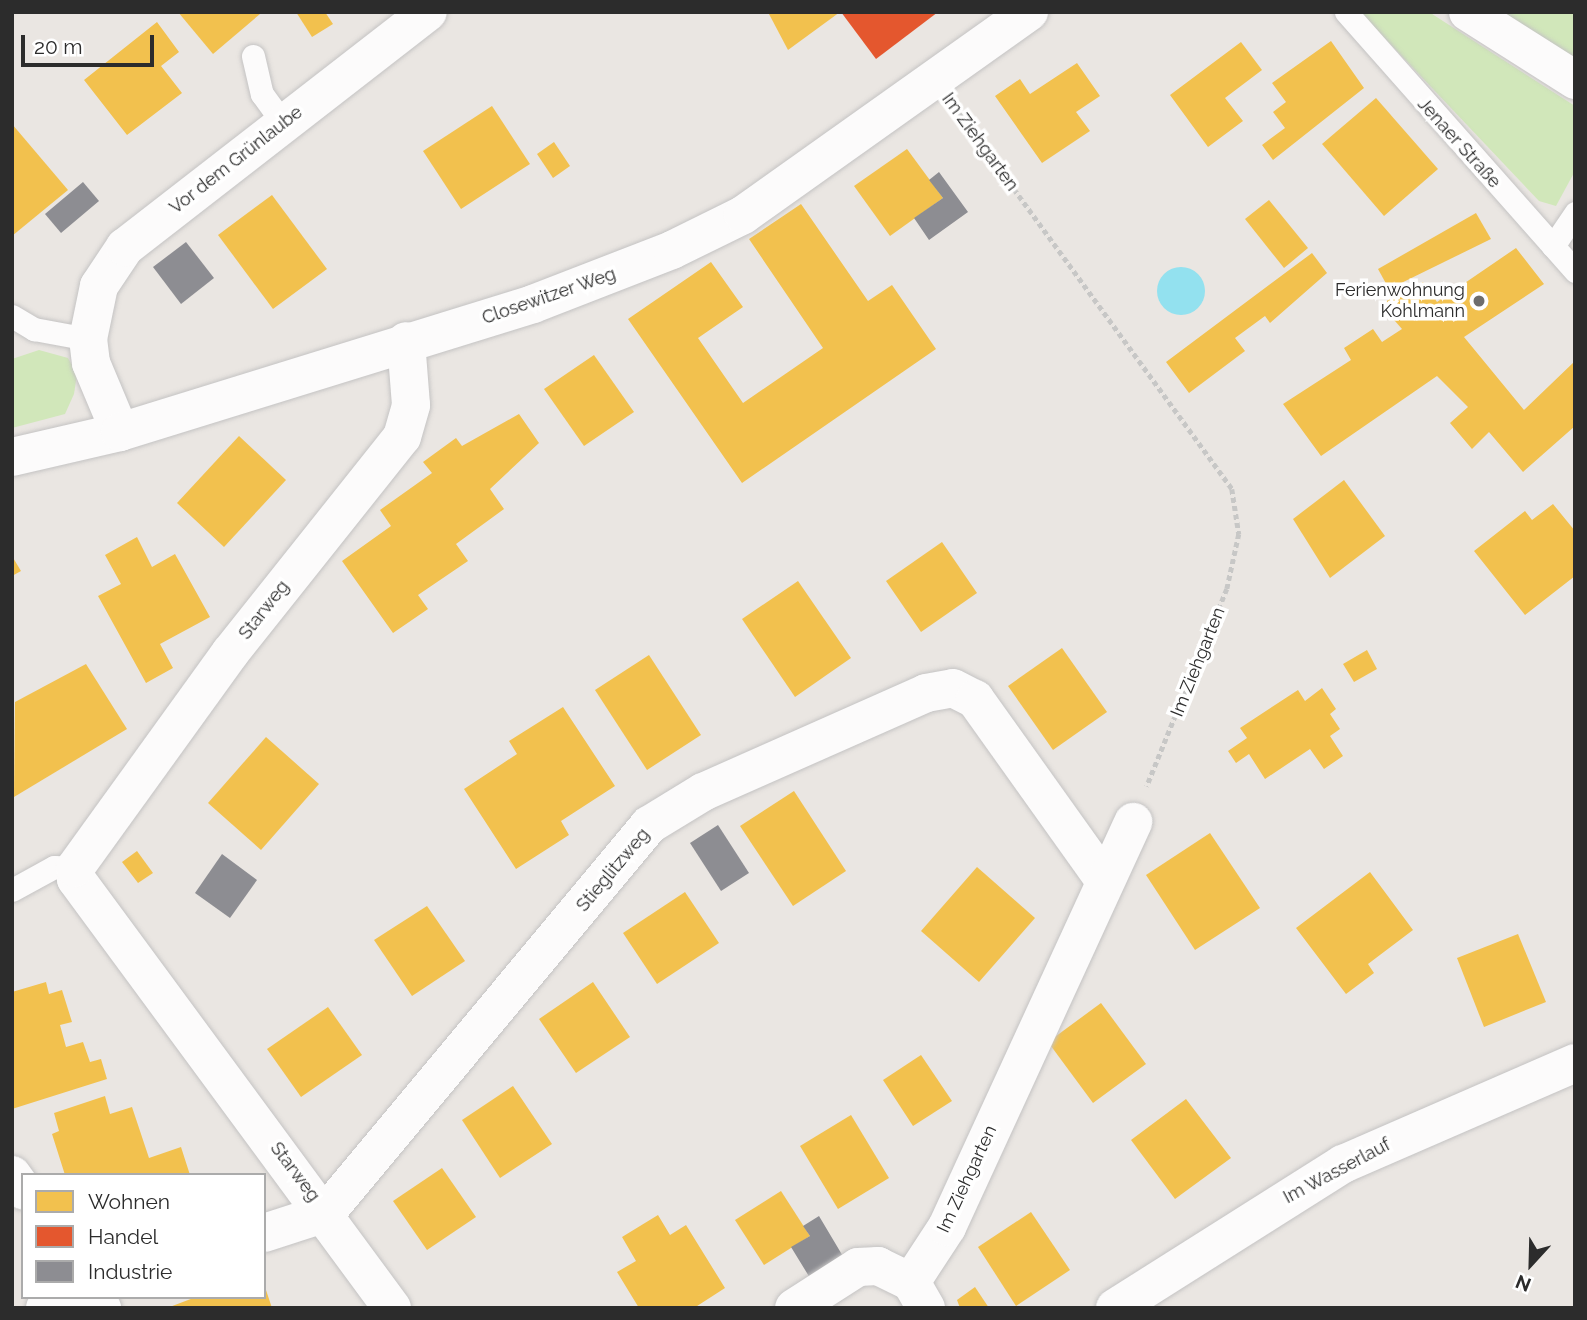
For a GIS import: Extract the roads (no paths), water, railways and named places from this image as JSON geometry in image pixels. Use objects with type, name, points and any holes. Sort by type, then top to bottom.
[{"type":"street","name":"Vor dem Grünlaube","points":[[120,432],[95,375],[88,339],[99,286],[125,247],[282,122],[428,12]]},
{"type":"street","name":"Closewitzer Weg","points":[[12,457],[120,432],[570,292],[722,226],[936,81],[1029,12]]},
{"type":"street","points":[[1468,12],[1575,79]]},
{"type":"street","name":"Starweg","points":[[392,1308],[326,1213],[76,879],[75,868],[230,653],[402,437],[411,405],[406,341]]},
{"type":"street","name":"Stieglitzweg","points":[[326,1213],[649,825],[703,792],[926,693],[953,688],[975,699],[1104,880]]},
{"type":"street","name":"Im Ziehgarten","points":[[794,1308],[858,1268],[878,1266],[919,1295],[947,1227],[1132,822]]},
{"type":"street","name":"Im Wasserlauf","points":[[1115,1308],[1343,1164],[1575,1063]]},
{"type":"street","points":[[266,1232],[326,1213]]},
{"type":"street","points":[[45,1308],[65,1299]]},
{"type":"lane","name":"Jenaer Straße","points":[[1346,12],[1575,271]]},
{"type":"lane","points":[[253,56],[262,94],[282,122]]},
{"type":"lane","points":[[1553,246],[1575,213]]},
{"type":"lane","points":[[12,316],[34,329],[88,339]]},
{"type":"lane","points":[[12,890],[54,867],[75,868]]},
{"type":"water","points":[[1181,267],[1190,268],[1198,274],[1204,282],[1204,300],[1198,308],[1190,314],[1181,315],[1172,314],[1164,308],[1158,300],[1157,291],[1158,282],[1164,274],[1172,268]]},
{"type":"place","name":"Ferienwohnung Kohlmann","points":[[1479,301]]}]
